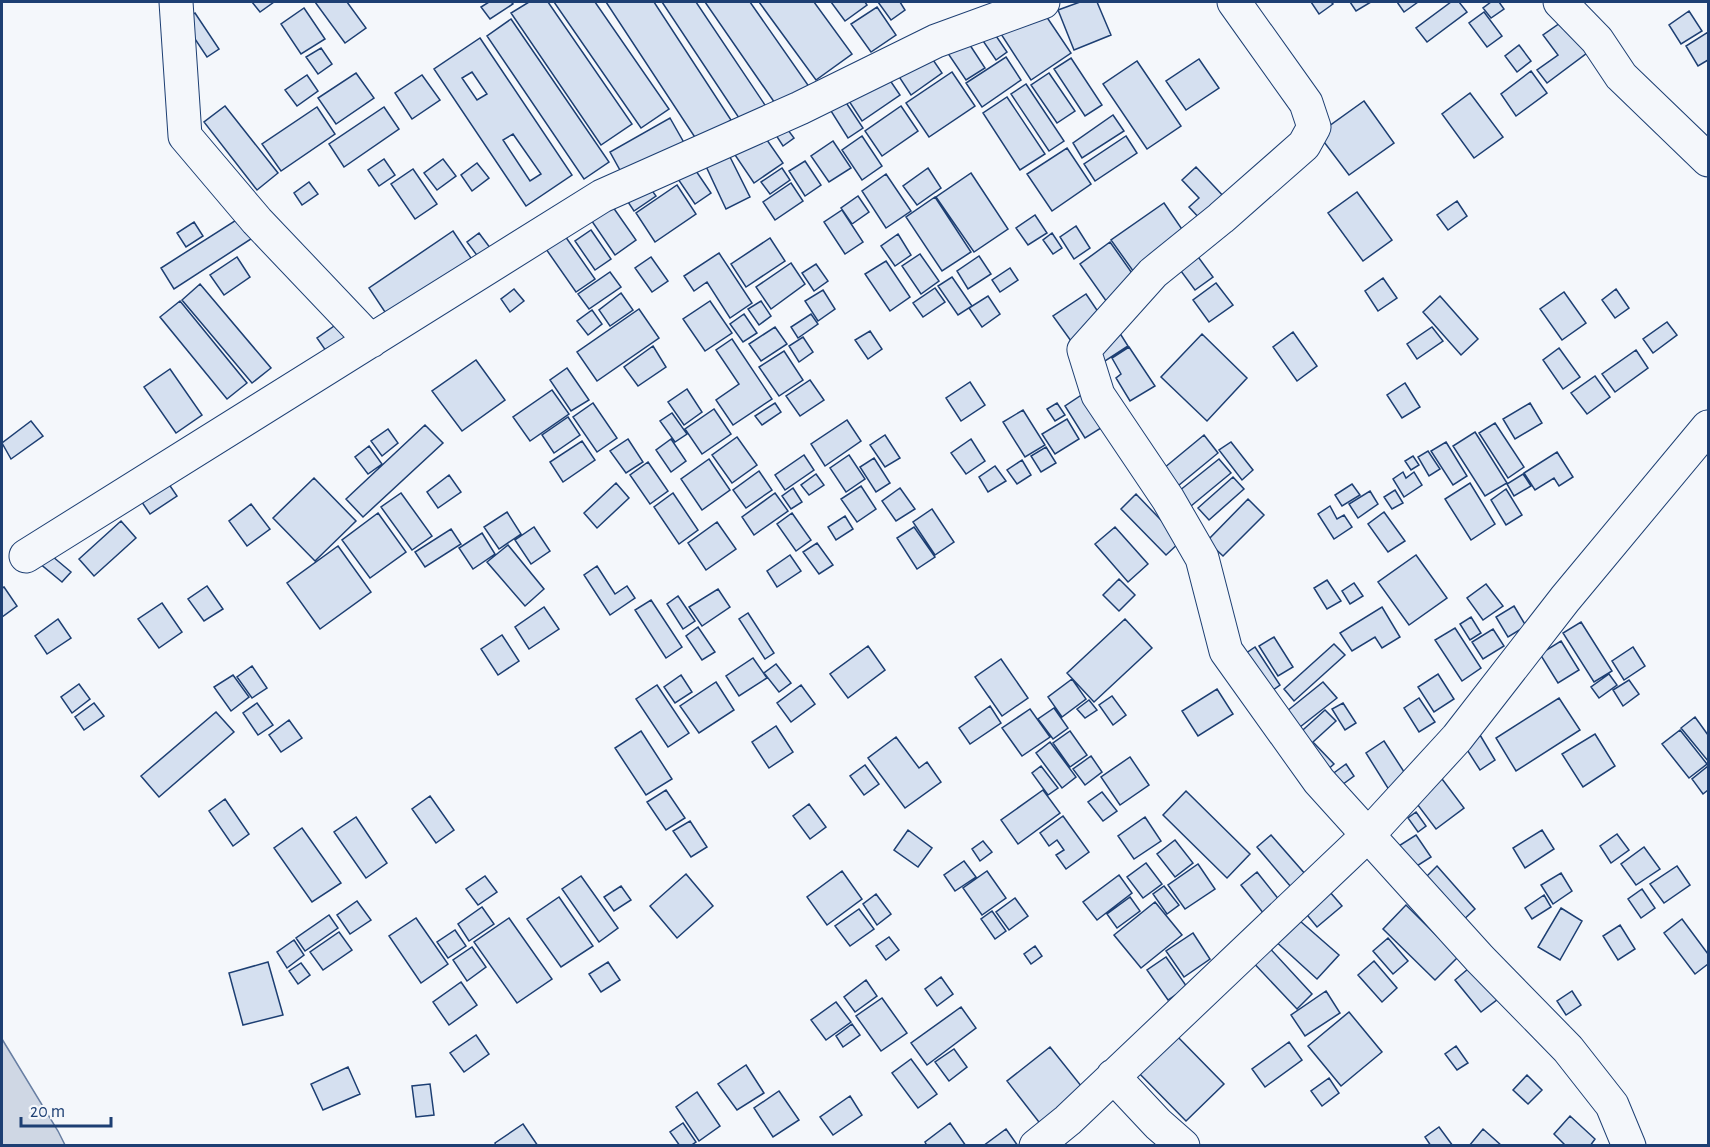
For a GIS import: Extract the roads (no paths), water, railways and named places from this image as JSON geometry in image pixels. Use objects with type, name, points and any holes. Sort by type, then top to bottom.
[{"type":"street","points":[[176,2],[178,63],[185,136],[257,221],[371,340]]},
{"type":"street","points":[[26,556],[602,196],[800,108],[936,41],[1043,2]]},
{"type":"street","points":[[1234,2],[1306,103],[1314,126],[1304,145],[1221,218],[1153,273],[1084,350],[1098,395],[1168,499],[1202,558],[1226,651],[1319,781],[1480,959],[1568,1049],[1612,1106],[1629,1146]]},
{"type":"street","points":[[1560,2],[1598,40],[1621,76],[1708,160]]},
{"type":"street","points":[[1036,1146],[1368,835],[1457,738],[1565,599],[1708,428]]},
{"type":"street","points":[[1113,1076],[1158,1124],[1183,1146]]}]
